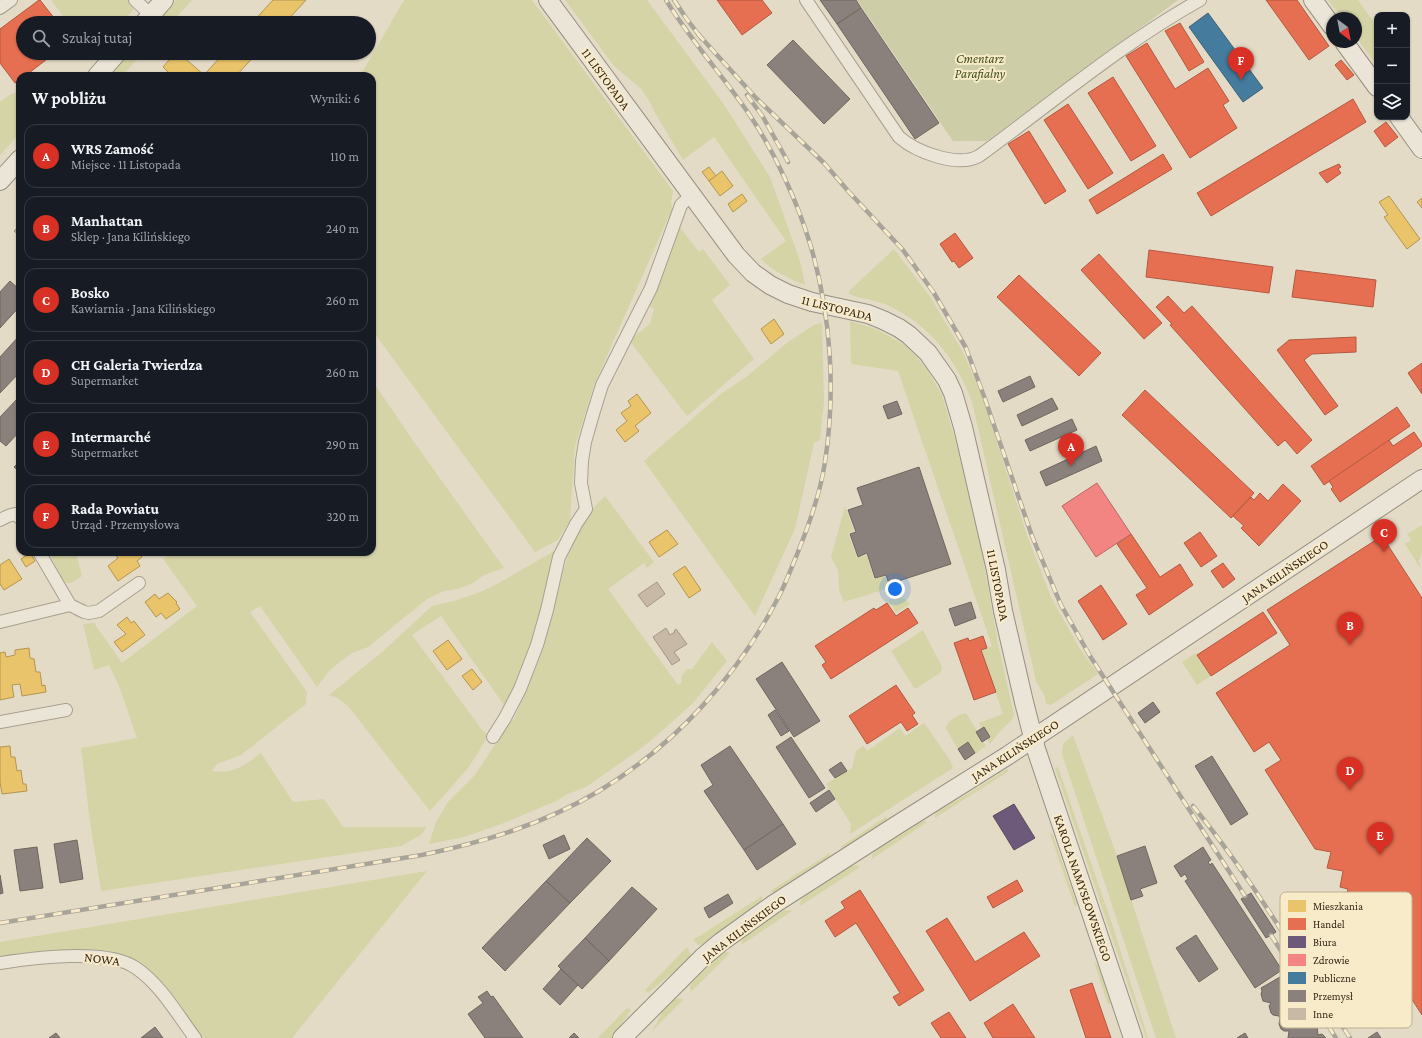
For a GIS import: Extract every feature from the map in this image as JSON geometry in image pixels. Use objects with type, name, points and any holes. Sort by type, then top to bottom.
[{"type":"street","points":[[0,8],[11,0]]},
{"type":"street","points":[[135,0],[145,16]]},
{"type":"street","points":[[150,16],[164,0]]},
{"type":"street","name":"11 LISTOPADA","points":[[548,0],[736,255],[753,273],[778,290],[796,297],[868,314],[890,323],[920,344],[935,361],[947,380],[958,407],[1033,738]]},
{"type":"street","points":[[806,0],[899,137],[911,146],[918,149],[959,161],[970,160],[980,156],[1152,28],[1200,0]]},
{"type":"street","points":[[1314,0],[1326,17]]},
{"type":"street","points":[[1348,48],[1375,84]]},
{"type":"street","points":[[100,72],[111,60]]},
{"type":"street","points":[[1401,120],[1422,149]]},
{"type":"street","points":[[0,181],[16,163]]},
{"type":"street","points":[[493,737],[513,703],[523,682],[537,645],[547,610],[559,557],[576,524],[586,509],[581,483],[582,461],[585,442],[602,385],[651,288],[681,205],[691,195]]},
{"type":"street","name":"JANA KILIŃSKIEGO","points":[[622,1038],[676,983],[721,942],[790,894],[1033,738],[1422,479]]},
{"type":"street","points":[[0,520],[11,514],[16,515]]},
{"type":"street","points":[[41,556],[52,577],[70,605],[84,612],[94,613],[99,611],[139,583]]},
{"type":"street","points":[[0,622],[70,605]]},
{"type":"street","points":[[0,722],[66,710]]},
{"type":"street","name":"KAROLA NAMYSŁOWSKIEGO","points":[[1033,738],[1133,1038]]},
{"type":"street","name":"NOWA","points":[[0,963],[64,956],[107,958],[128,963],[149,979],[163,995],[195,1038]]},
{"type":"green space","points":[[51,0],[128,0],[134,9],[128,16],[63,16]]},
{"type":"green space","points":[[176,0],[192,0],[177,16],[161,16]]},
{"type":"green space","points":[[404,0],[532,0],[673,191],[671,202],[673,212],[669,216],[594,385],[575,446],[570,520],[558,540],[535,552],[376,335],[376,72],[362,72],[369,60],[376,60],[376,48]]},
{"type":"green space","points":[[565,0],[647,0],[723,103],[770,177],[800,261],[805,285],[782,274],[761,259],[786,241],[714,137],[683,160],[641,89],[614,66]]},
{"type":"green space","name":"Cmentarz Parafialny","points":[[857,0],[1178,0],[990,139],[986,141],[953,141]]},
{"type":"green space","points":[[1328,0],[1358,0],[1374,23],[1374,62],[1362,45],[1362,12],[1337,12]]},
{"type":"green space","points":[[121,60],[137,60],[126,72],[112,72]]},
{"type":"green space","points":[[16,93],[16,137],[0,155],[0,102],[11,94]]},
{"type":"green space","points":[[678,225],[699,252],[703,249],[730,285],[712,300],[754,359],[687,416],[629,340],[650,324],[654,309],[648,305]]},
{"type":"green space","points":[[894,249],[931,298],[963,352],[984,402],[1027,535],[1051,597],[1080,649],[1098,674],[1051,705],[1046,704],[1045,697],[1036,681],[972,402],[966,387],[950,358],[940,345],[916,322],[887,305],[849,294],[849,291]]},
{"type":"green space","points":[[850,321],[876,329],[903,344],[926,368],[942,395],[956,443],[983,557],[998,644],[1014,715],[1012,720],[1000,731],[990,744],[987,739],[990,737],[984,727],[981,728],[979,723],[1003,714],[981,650],[992,646],[898,371],[851,364]]},
{"type":"green space","points":[[822,323],[824,402],[820,440],[814,443],[795,529],[755,616],[644,461],[722,393],[746,377],[788,342],[814,325]]},
{"type":"green space","points":[[376,386],[504,568],[484,575],[473,583],[458,589],[444,591],[427,599],[368,647],[350,654],[330,670],[317,687],[260,606],[250,612],[307,692],[306,704],[241,755],[217,764],[212,771],[220,772],[238,768],[261,753],[293,802],[324,799],[343,827],[427,827],[421,835],[401,846],[101,891],[90,822],[81,748],[137,738],[119,686],[109,665],[94,670],[83,624],[94,623],[122,663],[197,606],[163,559],[167,556],[376,556]]},
{"type":"green space","points":[[605,496],[654,562],[647,568],[644,563],[608,589],[678,685],[682,682],[681,677],[687,669],[692,669],[712,642],[727,661],[693,703],[662,731],[639,750],[586,787],[504,823],[464,837],[429,844],[436,822],[448,802],[475,775],[509,723],[514,719],[549,629],[573,539],[586,515]]},
{"type":"green space","points":[[845,506],[854,531],[848,533],[857,558],[867,555],[874,579],[885,576],[889,588],[844,602],[839,590],[838,570],[831,557]]},
{"type":"green space","points":[[1422,525],[1422,552],[1419,561],[1421,569],[1405,544],[1411,540],[1407,534]]},
{"type":"green space","points":[[554,551],[556,558],[543,607],[514,695],[504,705],[441,616],[412,635],[488,736],[469,767],[430,811],[348,706],[337,698],[329,695],[381,653],[432,606],[478,593],[497,584]]},
{"type":"green space","points":[[77,556],[82,576],[71,583],[64,583],[51,557]]},
{"type":"green space","points":[[900,597],[905,599],[910,604],[896,613],[888,600]]},
{"type":"green space","points":[[923,630],[942,669],[940,673],[915,689],[891,651]]},
{"type":"green space","points":[[1196,653],[1211,676],[1197,685],[1182,662]]},
{"type":"green space","points":[[966,713],[977,731],[976,732],[986,746],[975,754],[968,743],[958,749],[946,729],[951,720]]},
{"type":"green space","points":[[924,723],[950,760],[953,768],[850,834],[851,824],[826,784],[852,768],[856,751],[863,746],[867,751],[900,728],[905,736]]},
{"type":"green space","points":[[1073,735],[1117,856],[1176,1038],[1156,1038],[1062,754],[1063,744]]},
{"type":"green space","points":[[1058,767],[1112,924],[1148,1038],[1146,1038],[1055,768]]},
{"type":"green space","points":[[1007,769],[1009,771],[935,818],[935,814],[938,811]]},
{"type":"green space","points":[[887,816],[887,821],[845,848],[840,847]]},
{"type":"green space","points":[[923,821],[927,822],[872,859],[872,855],[875,851]]},
{"type":"green space","points":[[1049,831],[1053,835],[1077,904],[1075,907]]},
{"type":"green space","points":[[830,853],[830,858],[775,893],[770,891]]},
{"type":"green space","points":[[857,865],[860,867],[800,906],[801,900],[805,896],[851,866]]},
{"type":"green space","points":[[427,871],[292,1038],[201,1038],[170,997],[130,959],[0,959],[0,942]]},
{"type":"green space","points":[[762,896],[762,902],[705,944],[699,945],[693,940]]},
{"type":"green space","points":[[782,911],[792,911],[741,945],[745,936]]},
{"type":"green space","points":[[687,947],[691,955],[688,960],[648,993],[645,990]]},
{"type":"green space","points":[[723,953],[730,953],[691,992],[690,986],[693,981]]},
{"type":"green space","points":[[1094,962],[1098,966],[1111,1003],[1108,1005]]},
{"type":"green space","points":[[679,998],[683,1000],[653,1030],[666,1006]]},
{"type":"green space","points":[[627,1008],[631,1010],[612,1038],[598,1038]]},
{"type":"building: Mieszkania","points":[[273,0],[306,0],[291,16],[258,16]]},
{"type":"building: Mieszkania","points":[[169,60],[187,60],[201,72],[168,72],[163,67]]},
{"type":"building: Mieszkania","points":[[218,60],[251,60],[240,72],[207,72]]},
{"type":"building: Mieszkania","points":[[709,167],[716,176],[709,181],[702,172]]},
{"type":"building: Mieszkania","points":[[722,171],[733,186],[720,196],[709,181]]},
{"type":"building: Mieszkania","points":[[742,194],[747,201],[733,212],[728,204]]},
{"type":"building: Mieszkania","points":[[1389,196],[1420,239],[1407,249],[1384,217],[1388,215],[1379,202]]},
{"type":"building: Mieszkania","points":[[1422,198],[1422,208],[1417,202]]},
{"type":"building: Mieszkania","points":[[774,319],[784,334],[771,344],[761,329]]},
{"type":"building: Mieszkania","points":[[637,394],[651,413],[635,426],[639,431],[625,442],[616,430],[627,421],[621,413],[631,406],[628,401]]},
{"type":"building: Mieszkania","points":[[667,530],[678,544],[659,557],[649,542]]},
{"type":"building: Mieszkania","points":[[26,556],[32,556],[35,561],[26,567],[21,559]]},
{"type":"building: Mieszkania","points":[[116,556],[142,557],[137,561],[140,566],[118,581],[108,566],[118,558]]},
{"type":"building: Mieszkania","points":[[9,559],[22,579],[4,590],[0,584],[0,565]]},
{"type":"building: Mieszkania","points":[[685,566],[701,590],[689,598],[673,574]]},
{"type":"building: Mieszkania","points":[[168,593],[177,602],[176,603],[180,609],[166,619],[161,613],[156,617],[145,602],[155,594],[159,599]]},
{"type":"building: Mieszkania","points":[[127,617],[131,623],[134,621],[145,635],[122,652],[114,642],[126,634],[117,625]]},
{"type":"building: Mieszkania","points":[[448,640],[462,659],[447,670],[433,651]]},
{"type":"building: Mieszkania","points":[[29,648],[30,658],[34,659],[36,672],[40,672],[42,686],[45,685],[46,692],[22,696],[20,684],[12,685],[14,697],[0,700],[0,653],[5,652],[6,657],[15,655],[15,650]]},
{"type":"building: Mieszkania","points":[[472,669],[482,682],[473,690],[462,676]]},
{"type":"building: Mieszkania","points":[[10,746],[11,757],[15,757],[17,771],[21,770],[23,784],[26,784],[27,791],[2,794],[0,782],[0,747]]},
{"type":"building: Handel","points":[[40,0],[53,16],[17,16]]},
{"type":"building: Handel","points":[[717,0],[762,0],[772,13],[742,35]]},
{"type":"building: Handel","points":[[1266,0],[1297,0],[1326,42],[1326,48],[1309,60]]},
{"type":"building: Handel","points":[[16,17],[16,60],[46,60],[30,72],[16,72],[15,83],[0,63],[0,29]]},
{"type":"building: Handel","points":[[1180,23],[1204,62],[1189,71],[1165,31]]},
{"type":"building: Handel","points":[[1147,43],[1175,89],[1208,68],[1229,101],[1223,105],[1237,128],[1190,158],[1126,56]]},
{"type":"building: Handel","points":[[1341,60],[1354,75],[1347,80],[1335,65]]},
{"type":"building: Handel","points":[[1113,77],[1156,146],[1131,161],[1088,93]]},
{"type":"building: Handel","points":[[1353,99],[1366,122],[1211,216],[1197,193]]},
{"type":"building: Handel","points":[[1068,104],[1113,173],[1088,189],[1044,120]]},
{"type":"building: Handel","points":[[1386,122],[1398,137],[1385,147],[1374,131]]},
{"type":"building: Handel","points":[[1029,131],[1066,191],[1045,204],[1008,144]]},
{"type":"building: Handel","points":[[1163,154],[1172,169],[1097,214],[1089,200]]},
{"type":"building: Handel","points":[[1339,164],[1341,167],[1338,169],[1341,173],[1327,183],[1319,173]]},
{"type":"building: Handel","points":[[955,233],[973,258],[959,268],[954,261],[952,262],[940,244]]},
{"type":"building: Handel","points":[[1149,250],[1273,267],[1269,293],[1146,277]]},
{"type":"building: Handel","points":[[1099,254],[1162,323],[1144,339],[1081,270]]},
{"type":"building: Handel","points":[[1296,270],[1376,280],[1373,307],[1292,297]]},
{"type":"building: Handel","points":[[1019,275],[1101,353],[1079,376],[997,297]]},
{"type":"building: Handel","points":[[1168,296],[1184,313],[1192,306],[1312,440],[1297,454],[1285,440],[1278,446],[1170,325],[1172,324],[1156,307]]},
{"type":"building: Handel","points":[[1356,337],[1356,352],[1312,354],[1304,360],[1338,406],[1325,415],[1277,350],[1289,340]]},
{"type":"building: Handel","points":[[1422,363],[1422,394],[1408,373]]},
{"type":"building: Handel","points":[[1145,390],[1254,493],[1231,518],[1122,415]]},
{"type":"building: Handel","points":[[1397,407],[1410,426],[1324,485],[1311,466]]},
{"type":"building: Handel","points":[[1414,432],[1422,446],[1340,502],[1331,489],[1333,487],[1329,481],[1389,440],[1393,446]]},
{"type":"building: Handel","points":[[1283,484],[1301,501],[1259,546],[1241,528],[1244,526],[1233,516],[1251,497],[1254,500],[1260,493],[1268,501]]},
{"type":"building: Handel","points":[[1200,532],[1217,556],[1201,567],[1184,543]]},
{"type":"building: Handel","points":[[1131,534],[1160,577],[1180,564],[1193,585],[1149,615],[1136,595],[1147,588],[1117,544]]},
{"type":"building: Handel","points":[[1382,536],[1422,598],[1422,1015],[1412,999],[1412,892],[1347,892],[1348,889],[1340,887],[1343,871],[1327,868],[1331,852],[1315,849],[1265,770],[1281,760],[1269,742],[1254,752],[1216,693],[1290,645],[1267,610]]},
{"type":"building: Handel","points":[[1223,563],[1235,579],[1223,588],[1211,571]]},
{"type":"building: Handel","points":[[1101,585],[1127,624],[1103,640],[1078,601]]},
{"type":"building: Handel","points":[[887,603],[896,616],[908,608],[918,623],[831,679],[822,665],[826,662],[815,646],[874,608],[876,610]]},
{"type":"building: Handel","points":[[1263,612],[1277,633],[1211,676],[1197,655]]},
{"type":"building: Handel","points":[[983,636],[987,648],[981,650],[996,692],[974,700],[954,643],[968,638],[969,641]]},
{"type":"building: Handel","points":[[896,685],[915,713],[912,715],[918,724],[907,731],[901,722],[867,744],[849,716]]},
{"type":"building: Handel","points":[[1017,880],[1023,891],[993,908],[987,897]]},
{"type":"building: Handel","points":[[860,890],[924,990],[899,1006],[893,997],[900,993],[856,923],[835,937],[825,921],[845,908],[841,902]]},
{"type":"building: Handel","points":[[947,918],[975,962],[1024,932],[1040,956],[970,1001],[926,931]]},
{"type":"building: Handel","points":[[1092,983],[1111,1038],[1086,1038],[1070,990]]},
{"type":"building: Handel","points":[[1013,1004],[1035,1038],[993,1038],[984,1023]]},
{"type":"building: Handel","points":[[949,1012],[966,1038],[941,1038],[931,1023]]},
{"type":"building: Biura","points":[[1014,804],[1035,838],[1014,850],[993,816]]},
{"type":"building: Zdrowie","points":[[1097,483],[1131,534],[1096,557],[1062,506]]},
{"type":"building: Publiczne","points":[[1208,13],[1263,88],[1243,102],[1189,27]]},
{"type":"building: Przemysł","points":[[820,0],[856,0],[861,8],[837,24]]},
{"type":"building: Przemysł","points":[[861,8],[939,123],[915,139],[837,24]]},
{"type":"building: Przemysł","points":[[793,40],[850,99],[824,124],[767,65]]},
{"type":"building: Przemysł","points":[[10,281],[16,286],[16,310],[0,328],[0,292]]},
{"type":"building: Przemysł","points":[[16,339],[16,376],[0,393],[0,357]]},
{"type":"building: Przemysł","points":[[1030,376],[1035,387],[1003,402],[998,391]]},
{"type":"building: Przemysł","points":[[1052,398],[1058,409],[1022,426],[1017,415]]},
{"type":"building: Przemysł","points":[[16,400],[16,435],[6,446],[0,441],[0,417]]},
{"type":"building: Przemysł","points":[[897,401],[902,414],[888,419],[883,406]]},
{"type":"building: Przemysł","points":[[1072,419],[1077,430],[1030,451],[1025,440]]},
{"type":"building: Przemysł","points":[[1096,446],[1102,461],[1046,486],[1040,472]]},
{"type":"building: Przemysł","points":[[919,467],[951,564],[889,584],[886,575],[875,578],[867,553],[858,557],[850,534],[856,532],[848,510],[863,505],[857,488]]},
{"type":"building: Przemysł","points":[[971,602],[976,618],[955,626],[949,609]]},
{"type":"building: Przemysł","points":[[782,662],[820,721],[794,737],[756,679]]},
{"type":"building: Przemysł","points":[[1153,702],[1160,712],[1145,723],[1138,713]]},
{"type":"building: Przemysł","points":[[775,710],[789,731],[781,736],[768,715]]},
{"type":"building: Przemysł","points":[[984,727],[990,737],[982,742],[976,732]]},
{"type":"building: Przemysł","points":[[791,737],[825,788],[809,798],[776,747]]},
{"type":"building: Przemysł","points":[[968,742],[975,753],[965,760],[958,749]]},
{"type":"building: Przemysł","points":[[730,746],[783,824],[744,850],[704,791],[713,785],[701,765]]},
{"type":"building: Przemysł","points":[[1212,756],[1248,814],[1231,825],[1195,766]]},
{"type":"building: Przemysł","points":[[841,762],[847,771],[835,778],[829,770]]},
{"type":"building: Przemysł","points":[[829,790],[835,799],[816,812],[810,803]]},
{"type":"building: Przemysł","points":[[783,824],[796,844],[757,870],[744,850]]},
{"type":"building: Przemysł","points":[[564,835],[570,849],[549,859],[543,845]]},
{"type":"building: Przemysł","points":[[587,838],[611,861],[570,903],[546,881]]},
{"type":"building: Przemysł","points":[[77,840],[83,879],[60,883],[54,844]]},
{"type":"building: Przemysł","points":[[1145,846],[1157,883],[1140,889],[1143,896],[1131,900],[1117,856]]},
{"type":"building: Przemysł","points":[[37,847],[43,888],[20,891],[14,850]]},
{"type":"building: Przemysł","points":[[1203,847],[1211,860],[1208,862],[1210,865],[1212,863],[1280,967],[1280,971],[1255,988],[1185,881],[1188,879],[1185,874],[1181,877],[1174,866]]},
{"type":"building: Przemysł","points":[[0,875],[3,893],[0,894]]},
{"type":"building: Przemysł","points":[[546,881],[570,903],[505,971],[482,948]]},
{"type":"building: Przemysł","points":[[632,887],[657,909],[609,961],[585,938]]},
{"type":"building: Przemysł","points":[[1251,893],[1276,932],[1266,938],[1241,899]]},
{"type":"building: Przemysł","points":[[728,894],[733,903],[709,918],[704,908]]},
{"type":"building: Przemysł","points":[[1196,935],[1218,969],[1199,982],[1176,948]]},
{"type":"building: Przemysł","points":[[585,938],[609,961],[582,989],[558,966]]},
{"type":"building: Przemysł","points":[[561,969],[578,985],[560,1005],[543,989]]},
{"type":"building: Przemysł","points":[[1280,977],[1280,1018],[1279,1016],[1271,1013],[1269,1006],[1271,1003],[1263,1001],[1261,988]]},
{"type":"building: Przemysł","points":[[487,991],[491,997],[493,996],[523,1038],[485,1038],[468,1014],[483,1003],[478,997]]},
{"type":"building: Przemysł","points":[[155,1027],[163,1038],[141,1038]]},
{"type":"building: Przemysł","points":[[1317,1028],[1318,1035],[1322,1034],[1326,1038],[1288,1038],[1289,1031],[1284,1031],[1281,1029]]},
{"type":"building: Przemysł","points":[[1377,1032],[1381,1038],[1368,1038]]},
{"type":"building: Przemysł","points":[[56,1033],[60,1038],[49,1038]]},
{"type":"building: Przemysł","points":[[574,1033],[579,1038],[569,1038]]},
{"type":"building: Przemysł","points":[[1245,1033],[1248,1038],[1237,1038]]},
{"type":"building: Inne","points":[[657,582],[665,594],[647,607],[638,595]]},
{"type":"building: Inne","points":[[666,628],[670,635],[675,632],[674,631],[676,629],[687,644],[674,652],[680,660],[672,665],[653,637]]},
{"type":"railway","points":[[0,923],[422,855],[491,838],[535,822],[578,803],[627,773],[653,753],[702,707],[743,655],[762,627],[783,588],[805,534],[820,487],[825,462],[830,408],[831,381],[827,327],[818,273],[806,230],[778,163],[751,117],[686,30],[666,0]]},
{"type":"railway","points":[[674,0],[702,39]]},
{"type":"railway","points":[[698,34],[756,98],[824,163],[903,250],[934,293],[966,348],[1032,536],[1061,605],[1090,656],[1245,896]]},
{"type":"railway","points":[[747,95],[763,117],[788,162]]},
{"type":"railway","points":[[1193,806],[1215,833],[1255,890],[1280,929]]},
{"type":"railway","points":[[1271,935],[1280,949]]},
{"type":"railway","points":[[1330,1028],[1336,1038]]},
{"type":"railway","points":[[1344,1028],[1350,1038]]},
{"type":"place","name":"Rada Powiatu","points":[[1241,80]]},
{"type":"place","name":"WRS Zamość","points":[[1071,466]]},
{"type":"place","name":"Bosko","points":[[1384,552]]},
{"type":"place","name":"Manhattan","points":[[1350,645]]},
{"type":"place","name":"CH Galeria Twierdza","points":[[1350,790]]},
{"type":"place","name":"Intermarché","points":[[1380,855]]}]
